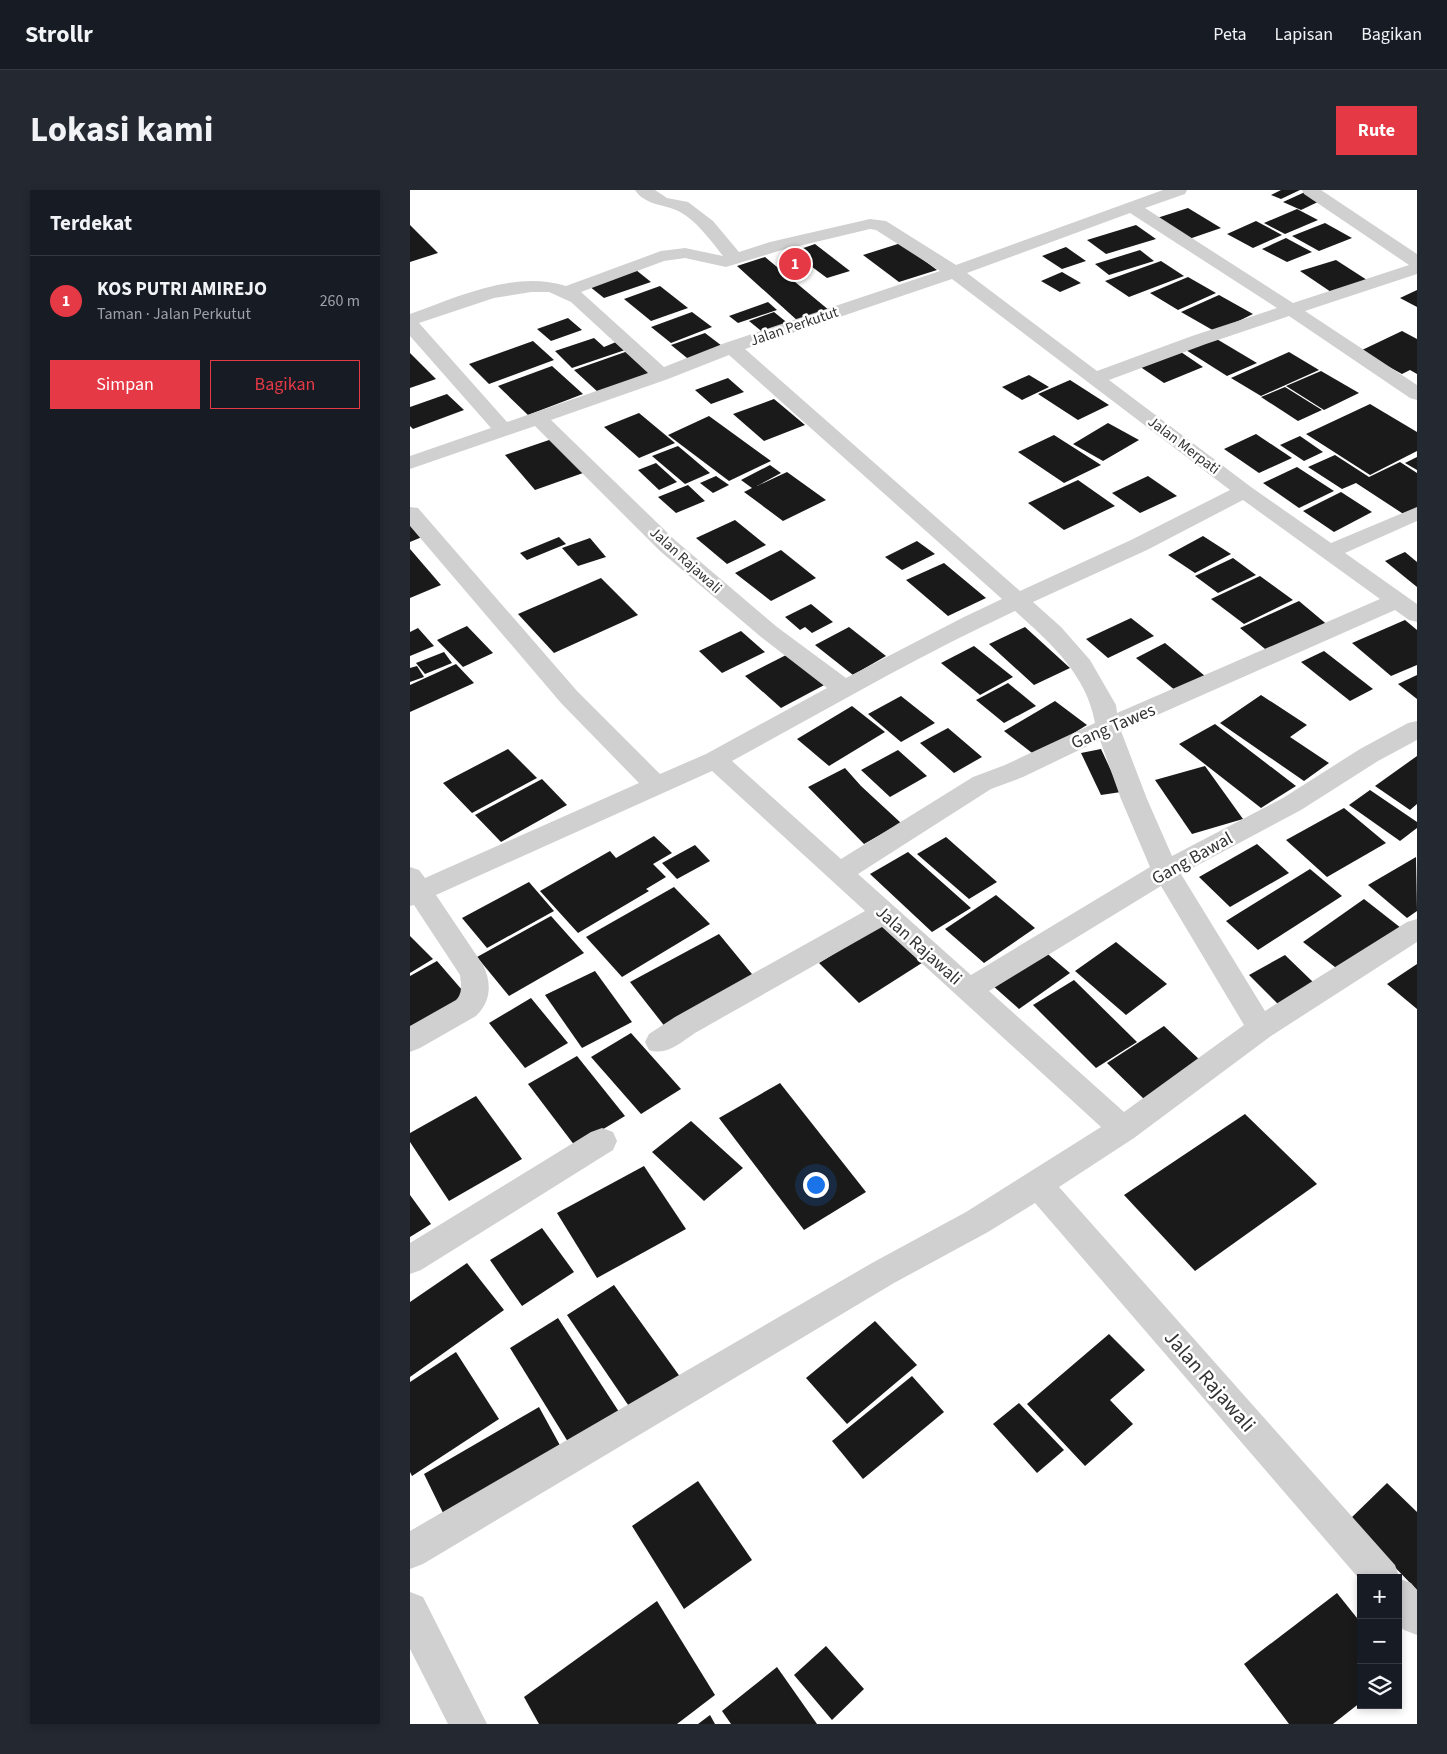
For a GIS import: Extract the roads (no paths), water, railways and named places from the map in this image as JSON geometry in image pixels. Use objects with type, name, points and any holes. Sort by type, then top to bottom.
[{"type":"street","points":[[644,190],[662,202],[682,206],[707,226],[736,259]]},
{"type":"street","name":"Jalan Perkutut","points":[[410,463],[661,375],[732,347],[954,272],[1179,190]]},
{"type":"street","points":[[1310,190],[1417,262]]},
{"type":"street","points":[[1132,207],[1417,394]]},
{"type":"street","name":"Jalan Merpati","points":[[566,292],[661,256],[685,253],[726,262],[776,246],[870,224],[880,225],[954,272],[1244,491],[1417,615]]},
{"type":"street","points":[[1096,378],[1290,309],[1417,268]]},
{"type":"street","points":[[410,320],[512,287],[544,286],[566,292],[586,306],[661,375]]},
{"type":"street","points":[[410,325],[504,431]]},
{"type":"street","points":[[732,347],[1053,632],[1082,665],[1104,705],[1108,729],[1164,872],[1261,1028]]},
{"type":"street","name":"Jalan Rajawali","points":[[538,419],[668,546],[769,632],[844,689]]},
{"type":"street","points":[[410,1040],[466,1008],[473,1002],[476,991],[473,973],[413,888],[715,760],[946,635],[1139,544],[1244,491]]},
{"type":"street","points":[[410,513],[569,697],[657,786]]},
{"type":"street","points":[[1328,552],[1417,513]]},
{"type":"street","name":"Gang Tawes","points":[[839,873],[982,783],[1014,771],[1065,746],[1108,729],[1398,600]]},
{"type":"street","name":"Gang Bawal","points":[[969,990],[1164,872],[1292,804],[1369,756],[1417,729]]},
{"type":"street","name":"Jalan Rajawali","points":[[715,760],[1124,1129]]},
{"type":"street","points":[[658,1042],[884,913]]},
{"type":"street","points":[[410,1552],[875,1278],[977,1222],[1038,1185],[1124,1129],[1261,1028],[1417,929]]},
{"type":"street","points":[[410,1260],[602,1141]]},
{"type":"street","name":"Jalan Rajawali","points":[[1038,1185],[1378,1574]]},
{"type":"street","points":[[1402,1600],[1417,1617]]},
{"type":"street","points":[[410,1610],[468,1724]]},
{"type":"place","name":"KOS PUTRI AMIREJO","points":[[795,264]]}]
